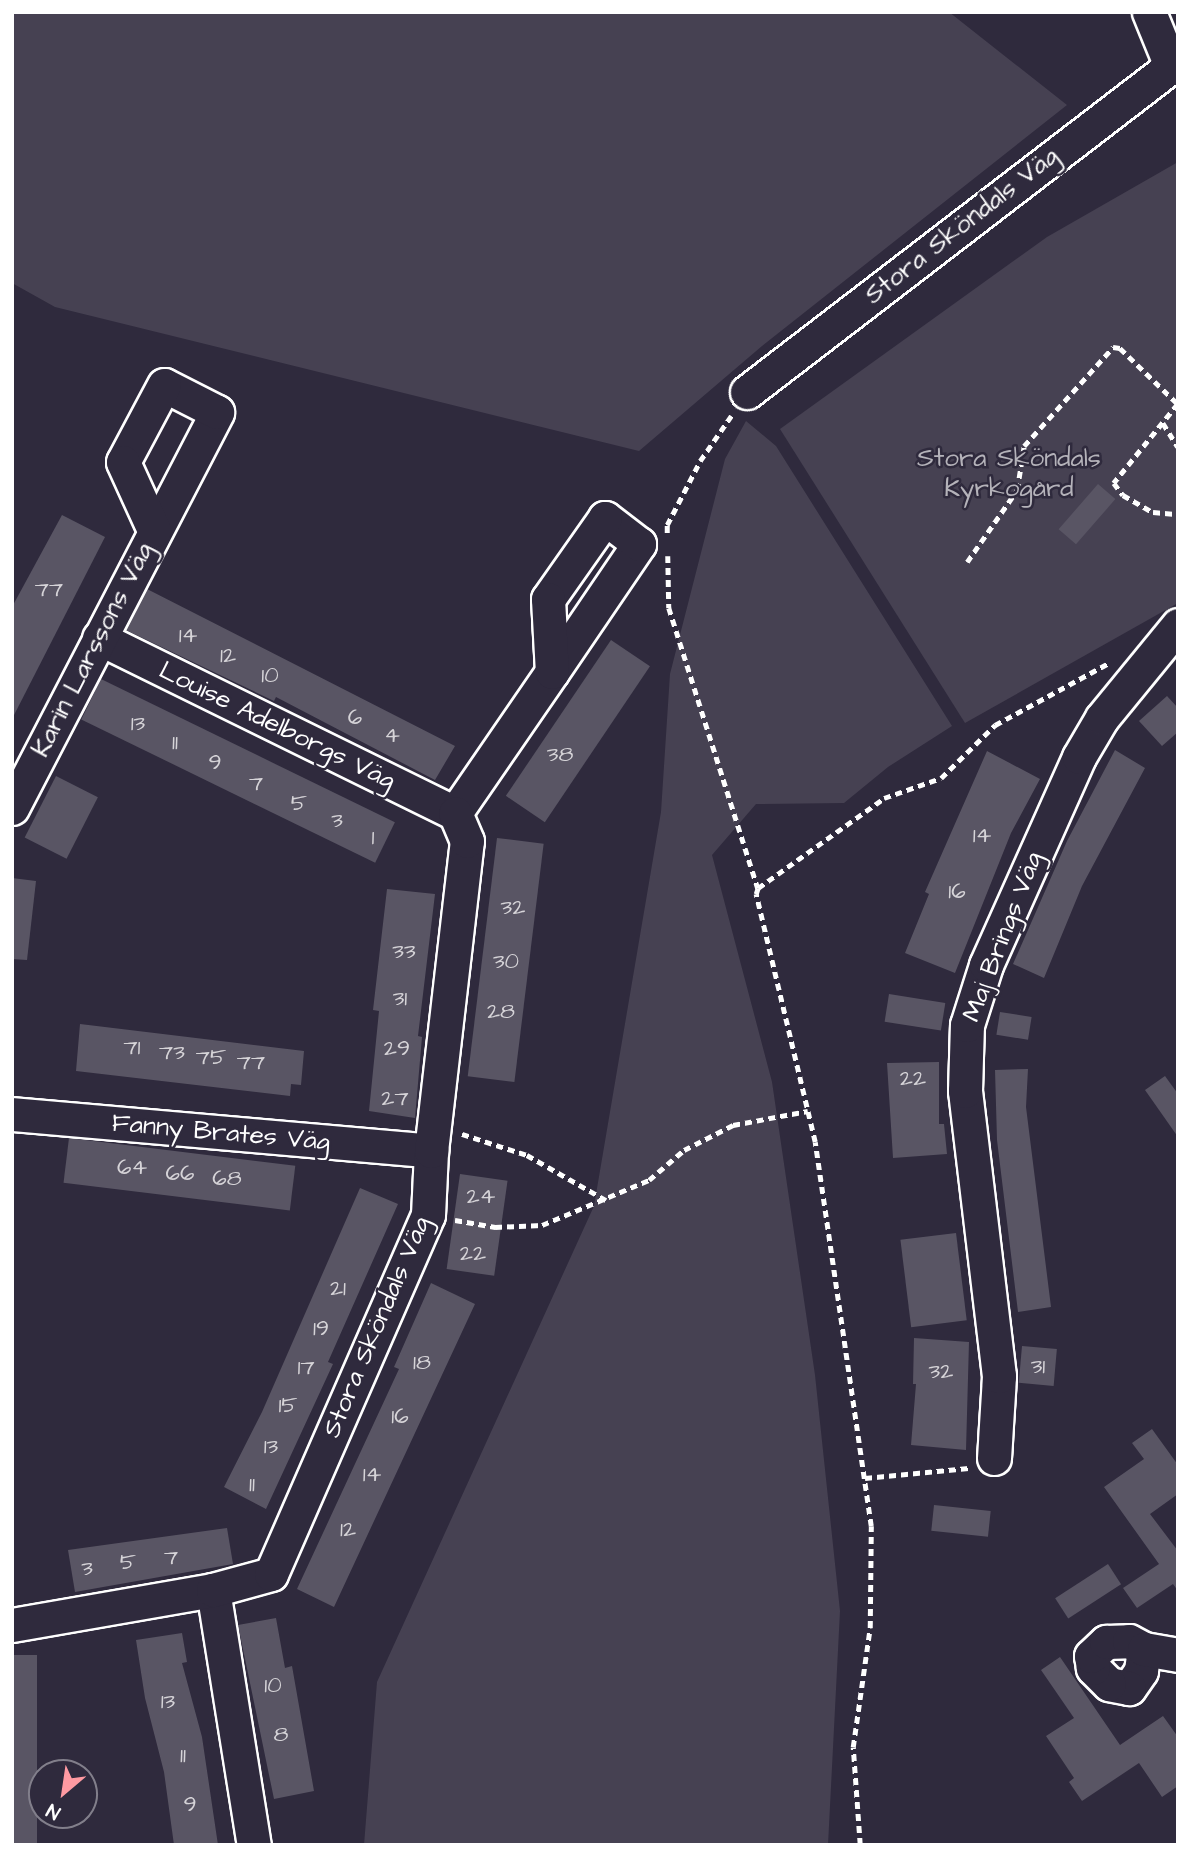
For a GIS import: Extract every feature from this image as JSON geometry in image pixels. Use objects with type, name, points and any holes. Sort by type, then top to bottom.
[{"type":"street","points":[[1149,12],[1174,63]]},
{"type":"street","name":"Stora Sköndals Väg","points":[[747,392],[1174,63]]},
{"type":"street","name":"Karin Larssons Väg","points":[[12,808],[154,530]]},
{"type":"street","name":"Maj Brings Väg","points":[[994,1458],[999,1376],[965,1091],[967,1025],[986,965],[1079,757],[1102,718],[1178,625]]},
{"type":"street","name":"Louise Adelborgs Väg","points":[[99,638],[455,813]]},
{"type":"street","points":[[455,813],[552,672]]},
{"type":"street","name":"Stora Sköndals Väg","points":[[12,1625],[213,1590],[271,1574],[428,1214],[431,1151],[467,841],[455,813]]},
{"type":"street","name":"Fanny Brates Väg","points":[[12,1114],[431,1151]]},
{"type":"street","points":[[213,1590],[254,1845]]},
{"type":"street","points":[[1144,1650],[1178,1655]]},
{"type":"path","points":[[967,562],[1017,489],[1024,446],[1114,347],[1178,404],[1114,483],[1123,495],[1153,512],[1178,514]]},
{"type":"path","points":[[747,392],[700,461],[667,525],[669,608],[758,888],[756,901],[808,1111],[865,1478],[871,1526],[870,1628],[853,1747],[860,1845]]},
{"type":"path","points":[[1163,423],[1178,447]]},
{"type":"path","points":[[758,888],[884,798],[941,778],[995,725],[1111,662]]},
{"type":"path","points":[[428,1214],[495,1227],[542,1225],[649,1180],[684,1150],[733,1125],[808,1111]]},
{"type":"path","points":[[865,1478],[974,1468],[994,1458]]},
{"type":"green space","points":[[12,12],[949,12],[1067,105],[762,346],[639,451],[55,307],[12,283]]},
{"type":"green space","name":"Stora Sköndals Kyrkogård","points":[[1178,162],[1178,603],[965,723],[780,429],[1047,237]]},
{"type":"green space","points":[[746,421],[776,446],[952,726],[888,767],[844,803],[756,804],[712,855],[772,1082],[815,1375],[840,1611],[828,1845],[364,1845],[377,1682],[594,1206],[661,812],[670,674],[725,459]]},
{"type":"building","points":[[1098,484],[1115,499],[1076,544],[1059,529]]},
{"type":"building","points":[[62,515],[105,537],[12,719],[12,607]]},
{"type":"building","points":[[147,589],[455,746],[435,780],[276,697],[274,701],[126,630]]},
{"type":"building","points":[[611,640],[650,666],[545,822],[506,796]]},
{"type":"building","points":[[101,679],[395,822],[375,863],[81,719]]},
{"type":"building","points":[[1167,696],[1178,708],[1178,732],[1162,746],[1139,721]]},
{"type":"building","points":[[1115,750],[1145,768],[1082,886],[1044,978],[1013,964],[1067,841]]},
{"type":"building","points":[[987,751],[1040,779],[1011,833],[955,973],[905,953],[929,894],[925,892]]},
{"type":"building","points":[[56,776],[98,797],[67,859],[25,837]]},
{"type":"building","points":[[497,838],[544,844],[514,1082],[468,1076]]},
{"type":"building","points":[[12,878],[36,881],[27,960],[12,959]]},
{"type":"building","points":[[387,889],[435,894],[418,1036],[422,1037],[415,1118],[369,1111],[379,1011],[373,1010]]},
{"type":"building","points":[[889,994],[945,1003],[941,1031],[885,1022]]},
{"type":"building","points":[[1000,1012],[1032,1017],[1028,1040],[996,1035]]},
{"type":"building","points":[[80,1024],[304,1051],[301,1085],[291,1084],[290,1096],[76,1071]]},
{"type":"building","points":[[939,1062],[939,1124],[944,1124],[947,1154],[893,1158],[887,1063]]},
{"type":"building","points":[[1028,1069],[1026,1107],[1051,1307],[1018,1312],[997,1140],[995,1070]]},
{"type":"building","points":[[1165,1076],[1178,1094],[1178,1137],[1145,1090]]},
{"type":"building","points":[[69,1138],[295,1166],[290,1210],[64,1183]]},
{"type":"building","points":[[460,1174],[508,1181],[494,1276],[447,1269]]},
{"type":"building","points":[[360,1188],[398,1204],[328,1362],[333,1364],[266,1509],[224,1487],[262,1412]]},
{"type":"building","points":[[956,1233],[967,1320],[911,1327],[900,1240]]},
{"type":"building","points":[[431,1283],[475,1304],[334,1607],[297,1589],[399,1369],[394,1367]]},
{"type":"building","points":[[914,1338],[969,1342],[966,1450],[911,1445],[916,1384],[913,1384]]},
{"type":"building","points":[[1022,1346],[1057,1349],[1054,1386],[1019,1383]]},
{"type":"building","points":[[1152,1429],[1178,1465],[1178,1494],[1150,1514],[1178,1551],[1178,1591],[1173,1584],[1137,1608],[1123,1588],[1159,1564],[1104,1487],[1144,1459],[1132,1443]]},
{"type":"building","points":[[934,1505],[991,1511],[988,1537],[931,1531]]},
{"type":"building","points":[[227,1528],[233,1564],[75,1592],[68,1550]]},
{"type":"building","points":[[1108,1564],[1121,1584],[1068,1618],[1055,1598]]},
{"type":"building","points":[[276,1618],[285,1668],[292,1666],[314,1791],[274,1799],[238,1625]]},
{"type":"building","points":[[182,1633],[187,1662],[182,1663],[202,1737],[218,1845],[174,1845],[164,1772],[145,1698],[136,1640]]},
{"type":"building","points":[[12,1655],[37,1655],[37,1759],[28,1759],[28,1829],[37,1829],[37,1845],[12,1845]]},
{"type":"building","points":[[1060,1657],[1120,1745],[1163,1716],[1178,1737],[1178,1786],[1162,1797],[1139,1763],[1082,1801],[1069,1782],[1074,1778],[1046,1736],[1074,1718],[1041,1670]]}]
